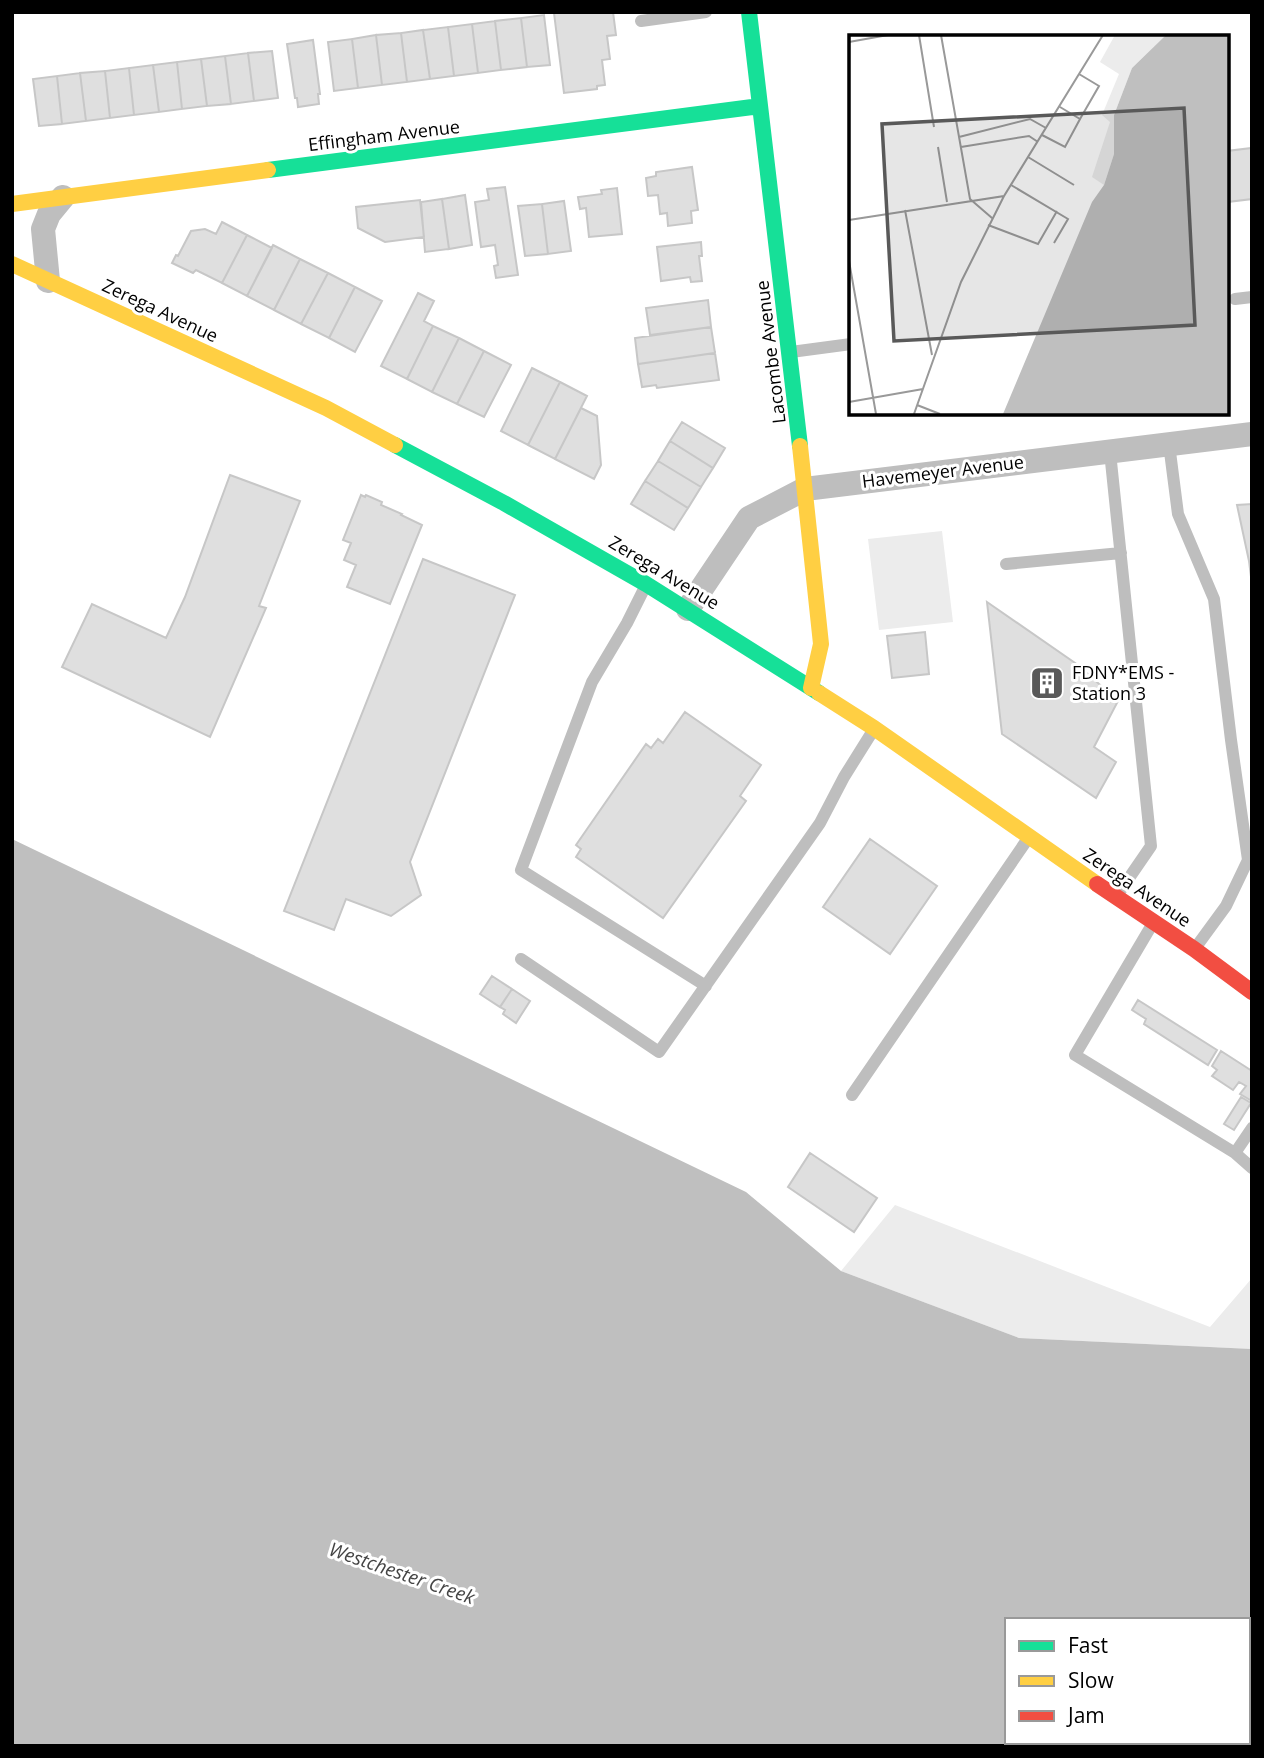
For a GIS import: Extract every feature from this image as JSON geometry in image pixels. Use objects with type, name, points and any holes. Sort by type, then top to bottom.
[{"type":"street","name":"Lacombe Avenue","points":[[749,12],[790,352],[821,644],[811,688]]},
{"type":"street","name":"Effingham Avenue","points":[[12,204],[760,106]]},
{"type":"street","points":[[48,281],[43,229],[49,214],[63,197]]},
{"type":"street","name":"Zerega Avenue","points":[[12,264],[326,408],[504,503],[646,584],[874,728],[1252,992]]},
{"type":"street","name":"Havemeyer Avenue","points":[[688,609],[749,518],[805,489],[1252,434]]},
{"type":"lane","points":[[641,21],[706,12]]},
{"type":"lane","points":[[1235,299],[1252,297]]},
{"type":"lane","points":[[790,352],[849,344]]},
{"type":"lane","points":[[1169,444],[1178,514],[1214,599],[1248,860],[1226,906],[1194,949]]},
{"type":"lane","points":[[1110,452],[1151,846],[1116,897]]},
{"type":"lane","points":[[1006,564],[1121,554]]},
{"type":"lane","points":[[646,584],[627,623],[592,682],[521,870],[706,986]]},
{"type":"lane","points":[[521,959],[659,1052],[820,823],[874,728]]},
{"type":"lane","points":[[852,1095],[1029,836]]},
{"type":"lane","points":[[1154,923],[1075,1055],[1235,1153],[1252,1168]]},
{"type":"lane","points":[[1235,1153],[1252,1128]]},
{"type":"shaded area","points":[[942,531],[953,622],[879,630],[868,539]]},
{"type":"shaded area","points":[[895,1205],[1210,1327],[1252,1278],[1252,1349],[1019,1338],[841,1271]]},
{"type":"water","name":"Westchester Creek","points":[[12,839],[746,1192],[841,1271],[1019,1338],[1252,1349],[1252,1746],[12,1746]]},
{"type":"building","points":[[613,12],[616,35],[607,36],[610,59],[602,60],[605,85],[597,86],[597,89],[564,93],[554,13]]},
{"type":"building","points":[[544,15],[550,65],[527,67],[521,18]]},
{"type":"building","points":[[521,18],[527,67],[501,70],[495,21]]},
{"type":"building","points":[[495,21],[501,70],[478,73],[472,24]]},
{"type":"building","points":[[472,24],[478,73],[454,76],[448,27]]},
{"type":"building","points":[[448,27],[454,76],[430,79],[423,30]]},
{"type":"building","points":[[423,30],[430,79],[407,82],[401,33]]},
{"type":"building","points":[[401,33],[407,82],[382,85],[376,35]]},
{"type":"building","points":[[376,35],[382,85],[358,88],[352,39]]},
{"type":"building","points":[[352,39],[358,88],[334,91],[328,42]]},
{"type":"building","points":[[313,40],[319,104],[298,107],[287,44]]},
{"type":"building","points":[[272,51],[278,98],[254,101],[248,53]]},
{"type":"building","points":[[248,53],[254,101],[231,104],[225,56]]},
{"type":"building","points":[[225,56],[231,104],[207,106],[201,59]]},
{"type":"building","points":[[201,59],[207,106],[182,109],[177,62]]},
{"type":"building","points":[[177,62],[182,109],[159,112],[153,65]]},
{"type":"building","points":[[153,65],[159,112],[134,115],[129,68]]},
{"type":"building","points":[[129,68],[134,115],[110,118],[105,71]]},
{"type":"building","points":[[105,71],[110,118],[86,121],[80,73]]},
{"type":"building","points":[[80,73],[86,121],[62,124],[57,76]]},
{"type":"building","points":[[57,76],[62,124],[39,126],[33,79]]},
{"type":"building","points":[[1252,148],[1252,199],[1229,202],[1229,151]]},
{"type":"building","points":[[692,167],[698,210],[691,211],[692,223],[668,226],[667,213],[660,214],[658,195],[648,196],[646,178],[656,176],[656,172]]},
{"type":"building","points":[[505,187],[518,275],[496,278],[494,266],[498,265],[495,245],[481,247],[475,202],[489,200],[487,189]]},
{"type":"building","points":[[617,188],[622,234],[589,237],[586,208],[580,209],[578,197],[602,194],[601,190]]},
{"type":"building","points":[[465,195],[472,245],[449,249],[442,199]]},
{"type":"building","points":[[442,199],[449,249],[425,252],[421,202]]},
{"type":"building","points":[[420,200],[424,237],[385,242],[358,228],[356,207]]},
{"type":"building","points":[[564,201],[571,251],[548,254],[542,204]]},
{"type":"building","points":[[542,204],[548,254],[525,256],[518,206]]},
{"type":"building","points":[[222,222],[247,235],[222,283],[196,270],[193,273],[172,263],[191,231],[205,229],[216,234]]},
{"type":"building","points":[[247,235],[272,248],[247,296],[222,283]]},
{"type":"building","points":[[701,242],[702,256],[699,256],[702,281],[691,282],[690,277],[661,281],[657,247]]},
{"type":"building","points":[[273,245],[300,259],[274,310],[247,296]]},
{"type":"building","points":[[300,259],[328,273],[301,324],[274,310]]},
{"type":"building","points":[[328,273],[355,287],[329,338],[301,324]]},
{"type":"building","points":[[355,287],[382,301],[355,352],[329,338]]},
{"type":"building","points":[[418,293],[434,301],[424,321],[433,326],[407,379],[381,366]]},
{"type":"building","points":[[708,300],[711,327],[650,335],[646,308]]},
{"type":"building","points":[[433,326],[459,338],[432,392],[407,379]]},
{"type":"building","points":[[711,327],[715,353],[638,364],[635,338]]},
{"type":"building","points":[[459,338],[484,351],[457,404],[432,392]]},
{"type":"building","points":[[484,351],[511,365],[484,417],[457,404]]},
{"type":"building","points":[[715,353],[719,380],[657,388],[656,385],[642,387],[638,364]]},
{"type":"building","points":[[532,368],[560,382],[528,445],[501,431]]},
{"type":"building","points":[[560,382],[587,396],[555,459],[528,445]]},
{"type":"building","points":[[581,408],[597,416],[601,465],[594,479],[555,459]]},
{"type":"building","points":[[682,422],[725,448],[713,468],[670,441]]},
{"type":"building","points":[[670,441],[713,468],[701,487],[658,461]]},
{"type":"building","points":[[658,461],[701,487],[688,508],[645,481]]},
{"type":"building","points":[[230,475],[300,501],[259,606],[266,608],[210,737],[62,667],[92,604],[166,638],[185,597]]},
{"type":"building","points":[[645,481],[688,508],[674,530],[631,504]]},
{"type":"building","points":[[361,495],[382,502],[381,505],[422,525],[390,604],[347,587],[356,565],[344,560],[351,543],[343,540]]},
{"type":"building","points":[[1252,504],[1252,585],[1237,505]]},
{"type":"building","points":[[423,559],[515,595],[410,862],[421,895],[391,916],[346,899],[334,930],[284,911]]},
{"type":"building","name":"FDNY*EMS - Station 3","points":[[987,602],[1078,665],[1118,701],[1094,747],[1116,762],[1096,798],[1002,734]]},
{"type":"building","points":[[925,632],[929,674],[892,678],[887,636]]},
{"type":"building","points":[[685,712],[761,765],[740,796],[746,801],[663,918],[576,857],[581,849],[576,845],[646,744],[651,748],[658,739],[663,743]]},
{"type":"building","points":[[870,839],[937,886],[890,954],[823,907]]},
{"type":"building","points":[[492,976],[512,989],[500,1007],[480,994]]},
{"type":"building","points":[[512,989],[530,1001],[516,1023],[503,1014],[505,1010],[500,1007]]},
{"type":"building","points":[[1138,1000],[1217,1050],[1208,1065],[1144,1024],[1146,1019],[1132,1010]]},
{"type":"building","points":[[1221,1051],[1252,1071],[1252,1101],[1240,1094],[1246,1086],[1239,1082],[1233,1090],[1212,1076],[1217,1070],[1212,1066]]},
{"type":"building","points":[[1241,1097],[1251,1103],[1234,1130],[1224,1124]]},
{"type":"building","points":[[810,1153],[877,1198],[854,1232],[788,1187]]},
{"type":"traffic: fast","points":[[749,12],[800,446]]},
{"type":"traffic: fast","points":[[268,170],[760,106]]},
{"type":"traffic: fast","points":[[395,445],[646,584],[819,693]]},
{"type":"traffic: slow","points":[[12,204],[268,170]]},
{"type":"traffic: slow","points":[[12,264],[326,408],[395,445]]},
{"type":"traffic: slow","points":[[800,446],[821,644],[811,688]]},
{"type":"traffic: slow","points":[[819,693],[874,728],[1097,884]]},
{"type":"traffic: jam","points":[[1097,884],[1194,949],[1252,992]]},
{"type":"place","name":"FDNY*EMS - Station 3","points":[[1047,683]]}]
